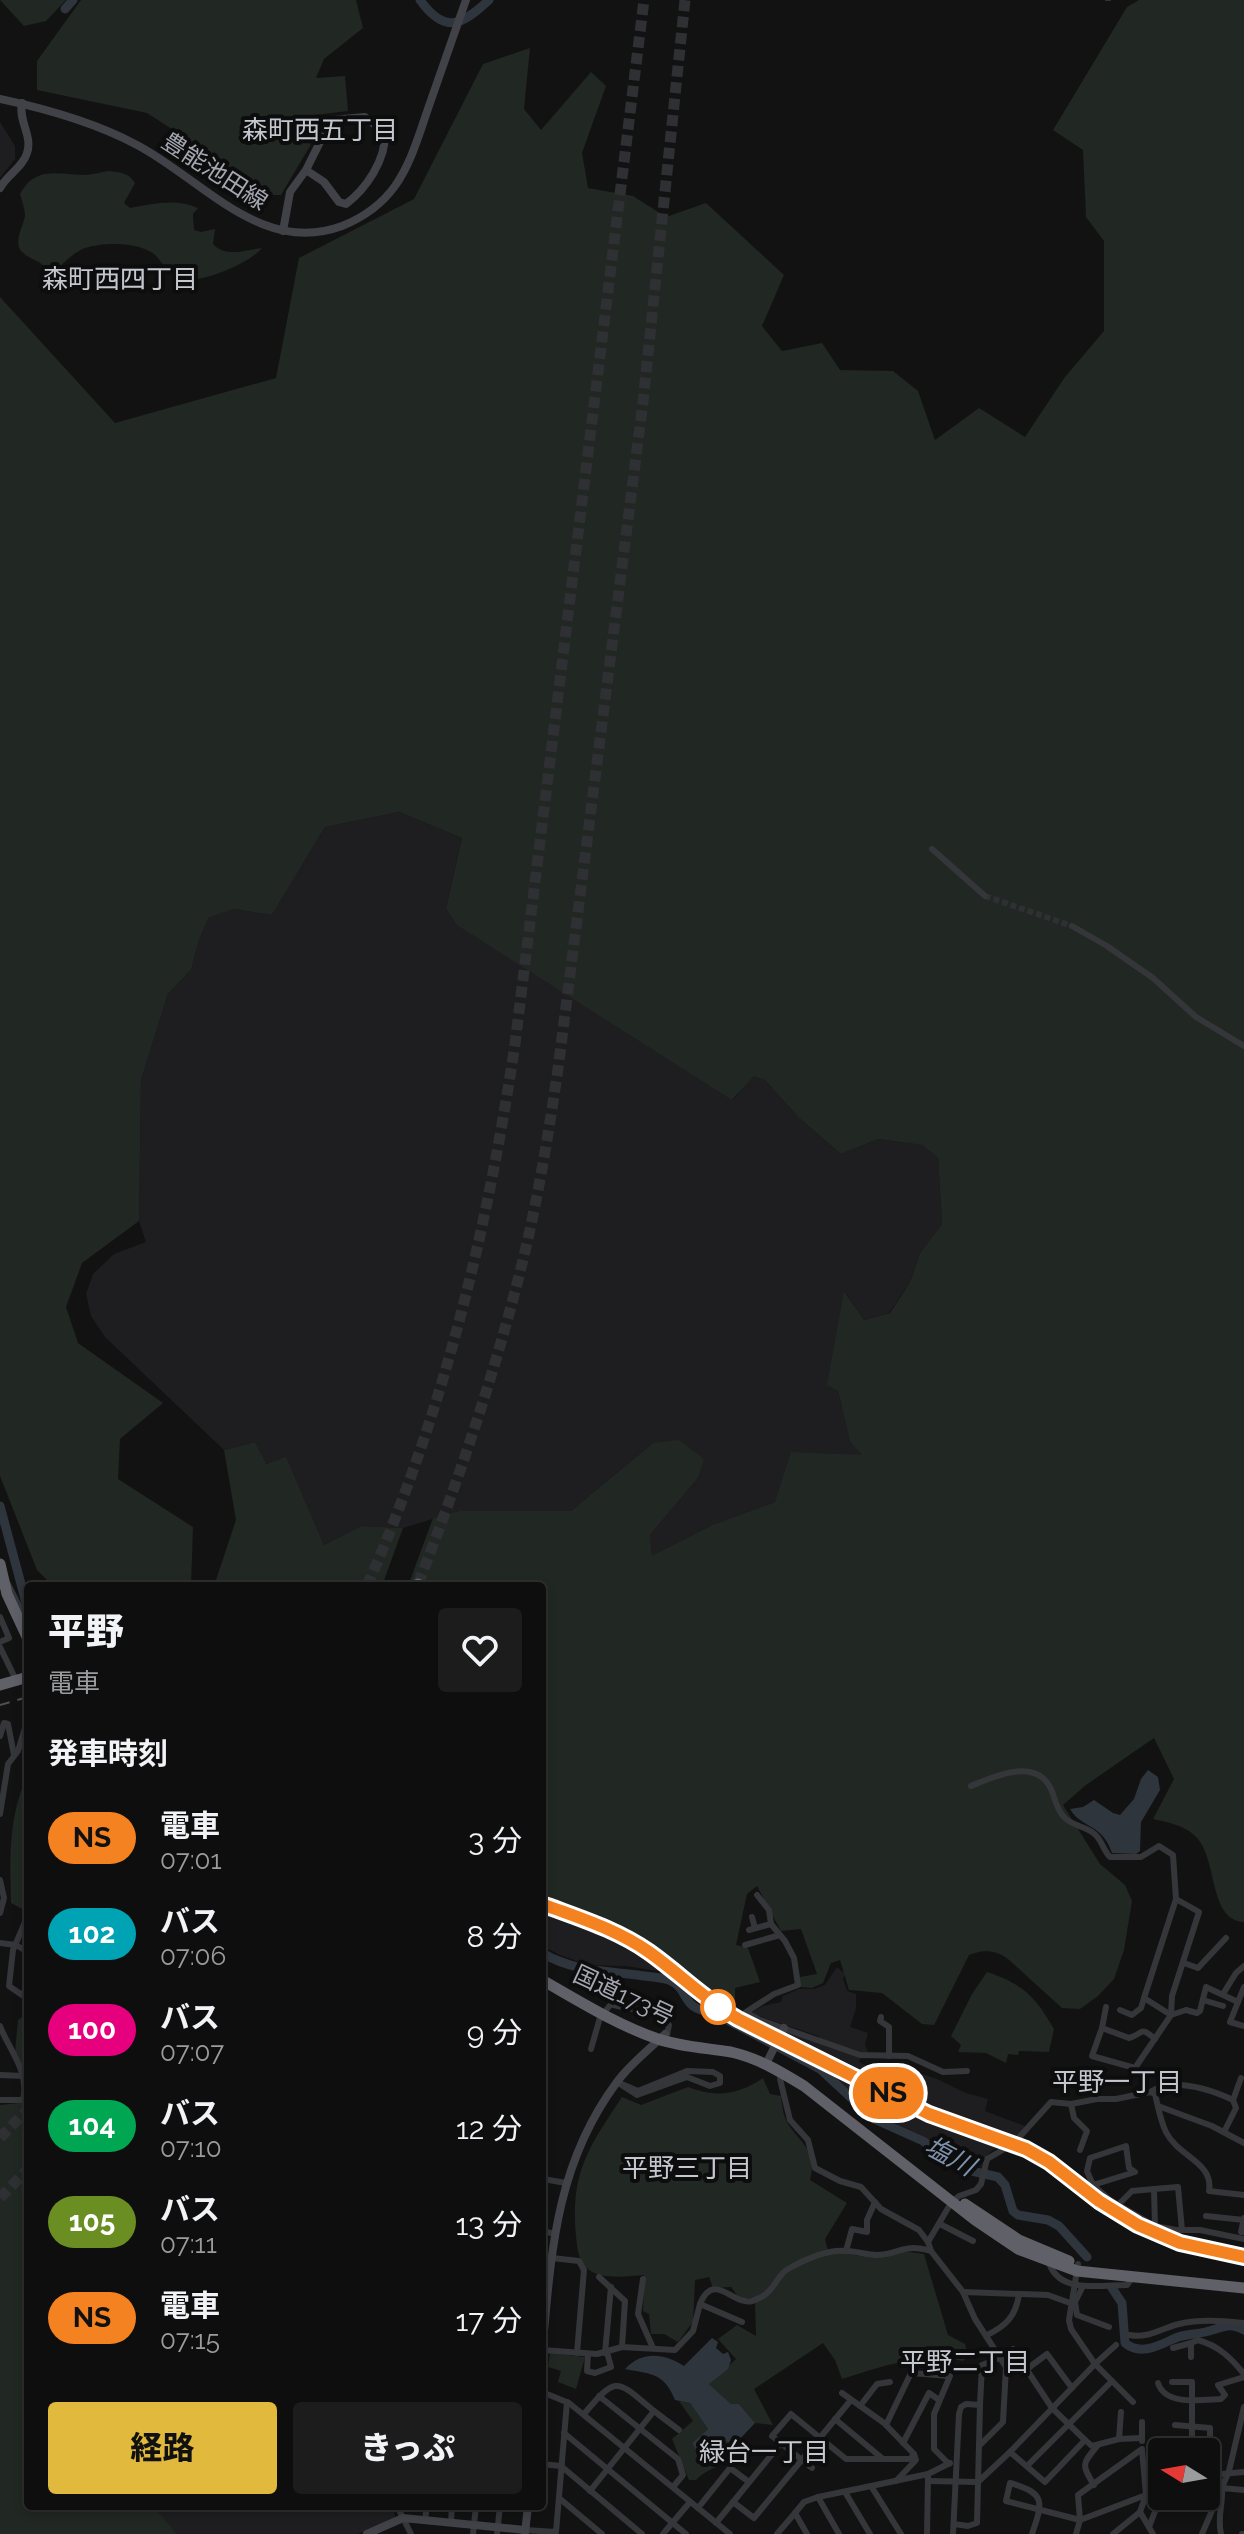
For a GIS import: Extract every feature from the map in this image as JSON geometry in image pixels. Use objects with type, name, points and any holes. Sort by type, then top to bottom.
[{"type":"highway","points":[[0,1564],[24,1625]]},
{"type":"highway","points":[[0,1687],[24,1680]]},
{"type":"highway","name":"国道173号","points":[[546,1979],[604,2010],[664,2036],[769,2058],[1018,2249],[1077,2267],[1244,2288]]},
{"type":"highway","name":"国道173号","points":[[1134,2275],[1244,2282]]},
{"type":"street","name":"豊能池田線","points":[[0,99],[97,126],[136,144],[177,168],[251,220],[283,231],[331,229],[365,214],[386,197],[402,175],[414,151],[466,0]]},
{"type":"street","points":[[0,188],[27,154],[28,139],[20,117],[22,103]]},
{"type":"street","points":[[283,231],[290,192],[306,170],[329,122],[333,119],[365,117],[385,133],[376,167],[364,188],[346,204],[339,202],[324,182],[306,170]]},
{"type":"street","points":[[932,849],[985,896]]},
{"type":"street","points":[[1072,926],[1153,978],[1196,1017],[1244,1046]]},
{"type":"street","points":[[0,1617],[9,1638]]},
{"type":"street","points":[[24,1633],[0,1645],[24,1680]]},
{"type":"street","points":[[0,1736],[4,1723],[8,1724],[14,1755]]},
{"type":"street","points":[[0,1814],[8,1764],[18,1751],[24,1731]]},
{"type":"street","points":[[971,1786],[994,1776],[1034,1772],[1051,1788],[1052,1799],[1064,1819],[1093,1832],[1110,1857],[1141,1857],[1159,1846],[1173,1855],[1176,1899],[1141,2008],[1132,2015],[1120,2010]]},
{"type":"street","points":[[0,1880],[4,1898],[0,1913]]},
{"type":"street","points":[[757,1895],[769,1910],[771,1924],[794,1958],[798,1985],[774,1994],[746,2012],[860,2055],[916,2058],[943,2072],[967,2071]]},
{"type":"street","points":[[1135,2068],[1171,2015],[1172,1996],[1199,1912],[1176,1899]]},
{"type":"street","points":[[752,1917],[752,1929],[771,1924]]},
{"type":"street","points":[[24,1931],[16,1945],[9,1986],[22,1995],[24,1992]]},
{"type":"street","points":[[745,1945],[780,1935]]},
{"type":"street","points":[[1184,1963],[1198,1968],[1226,1938]]},
{"type":"street","points":[[0,1943],[24,1950]]},
{"type":"street","points":[[1223,1994],[1244,1966]]},
{"type":"street","points":[[1171,2015],[1186,2010],[1200,2011],[1206,1987],[1238,2002]]},
{"type":"street","points":[[1244,1987],[1230,2022],[1244,2026]]},
{"type":"street","points":[[1144,1998],[1171,2015]]},
{"type":"street","points":[[1203,2000],[1223,2006]]},
{"type":"street","points":[[546,2301],[556,2234],[573,2159],[592,2119],[617,2082],[664,2036],[669,2025],[658,2014],[611,2004],[604,2010],[591,2049]]},
{"type":"street","points":[[1106,2007],[1092,2056],[1135,2068],[1145,2074],[1148,2092]]},
{"type":"street","points":[[881,2017],[880,2021],[889,2027],[889,2056]]},
{"type":"street","points":[[0,2026],[24,2076],[23,2100],[0,2100]]},
{"type":"street","points":[[769,2058],[784,2028]]},
{"type":"street","points":[[1102,2028],[1129,2038],[1146,2031],[1155,2039]]},
{"type":"street","points":[[687,2071],[713,2072],[720,2076],[720,2083],[716,2086],[687,2077],[637,2095],[617,2082],[638,2091],[687,2071]]},
{"type":"street","points":[[784,2071],[780,2079],[790,2120],[808,2140],[815,2168],[840,2181],[861,2187],[881,2209],[919,2230],[963,2292],[975,2319],[1002,2357],[1006,2367],[1003,2422],[979,2446]]},
{"type":"street","points":[[0,2075],[24,2076]]},
{"type":"street","points":[[1224,2132],[1236,2108],[1233,2100],[1241,2078]]},
{"type":"street","points":[[928,2242],[954,2200],[976,2190],[987,2159],[1009,2148],[1051,2102],[1071,2104],[1116,2099],[1166,2085],[1200,2088],[1233,2100]]},
{"type":"street","points":[[1148,2092],[1155,2094],[1166,2134],[1185,2155],[1207,2170],[1211,2180],[1209,2191],[1244,2195]]},
{"type":"street","points":[[1071,2104],[1074,2118],[1087,2131],[1080,2150]]},
{"type":"street","points":[[1158,2106],[1244,2143]]},
{"type":"street","points":[[1093,2185],[1135,2172],[1129,2168],[1126,2146],[1090,2158],[1087,2171],[1093,2185],[1118,2205],[1155,2226],[1200,2230],[1244,2239]]},
{"type":"street","points":[[1009,2148],[1038,2159],[1055,2172]]},
{"type":"street","points":[[546,2180],[566,2183]]},
{"type":"street","points":[[1118,2205],[1132,2191],[1178,2187],[1182,2230]]},
{"type":"street","points":[[1154,2189],[1155,2226]]},
{"type":"street","points":[[846,2251],[852,2229],[867,2232],[867,2220],[875,2202]]},
{"type":"street","points":[[1206,2216],[1244,2218],[1241,2232],[1244,2232]]},
{"type":"street","points":[[940,2224],[973,2241]]},
{"type":"street","points":[[546,2232],[556,2234]]},
{"type":"street","points":[[546,2352],[588,2354],[622,2347],[669,2351],[681,2346],[693,2331],[703,2296],[717,2289],[725,2290],[738,2300],[753,2300],[776,2285],[785,2271],[815,2257],[846,2251],[879,2255],[916,2247],[931,2251]]},
{"type":"street","points":[[552,2258],[579,2261],[584,2270],[577,2353]]},
{"type":"street","points":[[1048,2258],[1052,2270],[1074,2286],[1127,2285],[1134,2275]]},
{"type":"street","points":[[1077,2267],[1070,2303],[1071,2329],[1095,2364],[1133,2402]]},
{"type":"street","points":[[599,2277],[625,2301],[622,2347]]},
{"type":"street","points":[[643,2279],[638,2314],[653,2348]]},
{"type":"street","points":[[1083,2286],[1075,2302],[1077,2315],[1109,2327]]},
{"type":"street","points":[[588,2354],[587,2371],[595,2373],[611,2367],[606,2352],[611,2287]]},
{"type":"street","points":[[963,2292],[1048,2295],[1070,2303]]},
{"type":"street","points":[[987,2335],[1010,2321],[1019,2294]]},
{"type":"street","points":[[700,2304],[742,2322]]},
{"type":"street","points":[[1130,2335],[1140,2337],[1197,2321],[1244,2323]]},
{"type":"street","points":[[1158,2383],[1159,2389],[1168,2397],[1221,2399],[1225,2395],[1218,2385],[1244,2376],[1230,2356],[1209,2343],[1198,2340],[1173,2348]]},
{"type":"street","points":[[1191,2343],[1191,2357]]},
{"type":"street","points":[[777,2534],[804,2502],[818,2497],[928,2477],[978,2482],[1116,2345]]},
{"type":"street","points":[[954,2524],[968,2530],[977,2523],[982,2365],[1013,2349],[1053,2408],[1092,2446],[1119,2439],[1141,2438]]},
{"type":"street","points":[[1027,2369],[1047,2354],[1072,2388]]},
{"type":"street","points":[[886,2425],[911,2373],[950,2376],[934,2414],[934,2449],[949,2464]]},
{"type":"street","points":[[1027,2466],[1112,2381]]},
{"type":"street","points":[[860,2406],[877,2384],[890,2382]]},
{"type":"street","points":[[1172,2382],[1192,2382],[1193,2438]]},
{"type":"street","points":[[584,2414],[599,2396],[614,2385],[625,2386],[679,2430]]},
{"type":"street","points":[[842,2393],[886,2425],[914,2454],[916,2460],[896,2481]]},
{"type":"street","points":[[903,2443],[929,2393],[939,2400]]},
{"type":"street","points":[[546,2394],[567,2402],[584,2414],[730,2534]]},
{"type":"street","points":[[599,2396],[678,2459],[683,2475],[673,2487]]},
{"type":"street","points":[[733,2502],[754,2518],[851,2400]]},
{"type":"street","points":[[367,2534],[403,2518],[451,2522],[474,2529],[556,2533],[567,2402]]},
{"type":"street","points":[[953,2534],[961,2407],[966,2404],[980,2405]]},
{"type":"street","points":[[1202,2534],[1229,2471],[1244,2407]]},
{"type":"street","points":[[590,2491],[654,2411]]},
{"type":"street","points":[[1119,2439],[1121,2412]]},
{"type":"street","points":[[812,2468],[772,2436],[791,2414],[846,2459],[910,2459],[914,2454]]},
{"type":"street","points":[[835,2419],[883,2459]]},
{"type":"street","points":[[1113,2534],[1140,2512],[1146,2495],[1142,2422]]},
{"type":"street","points":[[1175,2425],[1210,2428],[1210,2438]]},
{"type":"street","points":[[564,2433],[686,2534]]},
{"type":"street","points":[[1010,2452],[1045,2482],[1085,2440]]},
{"type":"street","points":[[716,2523],[781,2443]]},
{"type":"street","points":[[1094,2485],[1084,2463],[1098,2445]]},
{"type":"street","points":[[1076,2534],[1080,2520],[1078,2495],[1142,2449]]},
{"type":"street","points":[[928,2477],[957,2460]]},
{"type":"street","points":[[546,2464],[561,2466],[642,2534]]},
{"type":"street","points":[[698,2508],[730,2468],[749,2482]]},
{"type":"street","points":[[1220,2473],[1244,2472]]},
{"type":"street","points":[[927,2534],[928,2477]]},
{"type":"street","points":[[1032,2534],[1039,2510],[1036,2493],[1010,2483],[1006,2501],[1039,2510],[1080,2520],[1146,2495]]},
{"type":"street","points":[[871,2486],[901,2534]]},
{"type":"street","points":[[1222,2488],[1244,2490]]},
{"type":"street","points":[[1221,2534],[1218,2512],[1223,2501],[1222,2488]]},
{"type":"street","points":[[845,2492],[870,2534]]},
{"type":"street","points":[[818,2497],[839,2534]]},
{"type":"street","points":[[559,2498],[602,2534]]},
{"type":"street","points":[[663,2534],[690,2502]]},
{"type":"street","points":[[399,2510],[411,2534]]},
{"type":"street","points":[[403,2518],[404,2510]]},
{"type":"street","points":[[425,2519],[426,2510]]},
{"type":"street","points":[[451,2522],[452,2510]]},
{"type":"street","points":[[497,2530],[500,2510]]},
{"type":"street","points":[[525,2532],[528,2510]]},
{"type":"street","points":[[1151,2531],[1156,2510]]},
{"type":"street","points":[[1140,2512],[1151,2531]]},
{"type":"street","points":[[795,2513],[807,2534]]},
{"type":"shaded area","points":[[0,0],[66,0],[46,21],[24,26]]},
{"type":"shaded area","points":[[81,0],[356,0],[363,28],[324,59],[316,78],[345,76],[348,111],[315,115],[310,146],[281,195],[248,195],[221,161],[147,113],[37,90],[37,61]]},
{"type":"shaded area","points":[[1139,0],[1244,0],[1244,1922],[1232,1919],[1224,1911],[1207,1857],[1194,1835],[1180,1826],[1153,1819],[1174,1779],[1154,1738],[1086,1785],[1063,1805],[1100,1864],[1125,1885],[1132,1901],[1124,1950],[1114,1979],[1080,2009],[1062,2008],[1008,1959],[989,1951],[969,1955],[934,2025],[922,2024],[882,1993],[849,1990],[840,1960],[831,1963],[823,1983],[812,1988],[800,1987],[800,1977],[817,1974],[801,1929],[781,1931],[757,1886],[747,1894],[736,1945],[748,1948],[760,1982],[735,1988],[735,2010],[669,1963],[546,1895],[546,1582],[409,1582],[433,1518],[459,1511],[571,1511],[653,1443],[679,1440],[704,1459],[698,1478],[650,1535],[652,1556],[712,1525],[775,1502],[791,1452],[862,1455],[850,1442],[838,1391],[827,1385],[844,1291],[864,1320],[890,1313],[910,1282],[920,1253],[942,1224],[938,1158],[922,1145],[878,1139],[841,1154],[799,1118],[765,1080],[754,1076],[732,1100],[457,925],[446,908],[462,838],[399,812],[325,827],[272,915],[234,909],[209,917],[191,970],[168,994],[141,1080],[139,1221],[82,1263],[66,1307],[78,1343],[163,1403],[120,1439],[118,1479],[193,1527],[191,1582],[49,1582],[37,1570],[0,1476],[0,297],[115,423],[276,378],[299,258],[414,199],[483,64],[530,48],[524,109],[541,130],[591,72],[606,86],[582,153],[588,188],[633,196],[666,217],[706,203],[784,275],[762,326],[782,351],[822,343],[840,370],[893,371],[918,391],[935,440],[979,408],[1025,437],[1065,377],[1104,331],[1104,241],[1086,217],[1083,150],[1053,130],[1127,7]]},
{"type":"shaded area","points":[[0,122],[15,146],[15,159],[0,178]]},
{"type":"shaded area","points":[[109,171],[127,175],[135,183],[124,203],[130,208],[164,203],[190,205],[198,208],[193,214],[194,230],[215,229],[213,244],[218,248],[236,252],[262,248],[246,261],[222,272],[186,280],[173,276],[155,255],[144,249],[119,244],[101,245],[75,253],[51,276],[44,266],[19,248],[25,214],[20,194],[40,175],[86,175]]},
{"type":"shaded area","points":[[399,812],[462,838],[446,908],[733,1100],[754,1075],[765,1080],[799,1118],[841,1154],[878,1139],[922,1145],[938,1158],[942,1224],[920,1253],[910,1282],[889,1313],[864,1320],[845,1292],[838,1391],[850,1442],[863,1455],[775,1502],[712,1525],[652,1557],[650,1535],[698,1478],[653,1443],[571,1511],[459,1511],[403,1528],[361,1526],[324,1545],[286,1458],[265,1464],[255,1442],[224,1450],[105,1337],[91,1316],[86,1294],[93,1274],[114,1254],[146,1242],[139,1221],[141,1080],[168,994],[191,970],[209,916],[234,909],[272,915],[325,827]]},
{"type":"shaded area","points":[[255,1442],[266,1464],[286,1457],[324,1545],[361,1526],[403,1528],[383,1582],[215,1582],[236,1520],[224,1450]]},
{"type":"shaded area","points":[[1148,1770],[1158,1777],[1160,1790],[1141,1822],[1140,1851],[1136,1854],[1112,1853],[1103,1836],[1070,1809],[1083,1807],[1094,1800],[1120,1815],[1134,1799]]},
{"type":"shaded area","points":[[24,1784],[24,1910],[11,1903],[10,1871],[14,1822]]},
{"type":"shaded area","points":[[546,1912],[616,1935],[660,1965],[658,1971],[588,1965],[546,1948]]},
{"type":"shaded area","points":[[837,1967],[845,1974],[843,1979],[847,1991],[856,1994],[856,2008],[850,2027],[868,2033],[865,2044],[869,2055],[750,2013],[781,2002],[783,1996],[799,1989],[825,1985]]},
{"type":"shaded area","points":[[987,1972],[1019,1987],[1041,2008],[1054,2029],[1049,2052],[1019,2051],[1018,2055],[1008,2054],[1006,2063],[986,2053],[958,2052],[961,2045],[951,2036]]},
{"type":"shaded area","points":[[583,1976],[614,1979],[614,1983],[624,1985],[617,2004],[578,1987]]},
{"type":"shaded area","points":[[24,2015],[24,2072],[15,2053],[18,2020]]},
{"type":"shaded area","points":[[785,2031],[861,2057],[859,2062],[884,2074],[889,2069],[922,2074],[988,2099],[985,2111],[1027,2127],[1007,2145],[993,2150],[983,2159],[981,2167],[875,2114],[829,2071],[781,2042]]},
{"type":"shaded area","points":[[763,2078],[770,2094],[781,2096],[787,2122],[806,2147],[812,2169],[810,2180],[847,2203],[825,2239],[828,2251],[875,2258],[903,2251],[924,2254],[948,2335],[965,2344],[968,2356],[963,2361],[932,2358],[901,2362],[842,2379],[835,2360],[823,2343],[754,2389],[773,2425],[755,2423],[739,2404],[731,2404],[709,2384],[736,2359],[718,2339],[737,2325],[756,2336],[755,2298],[739,2298],[731,2287],[713,2288],[709,2277],[695,2280],[693,2322],[678,2342],[664,2334],[651,2334],[649,2314],[643,2311],[644,2275],[608,2276],[589,2270],[579,2254],[575,2214],[584,2161],[622,2097],[641,2105],[688,2087],[708,2093],[727,2093]]},
{"type":"shaded area","points":[[24,2102],[24,2510],[156,2510],[177,2534],[0,2534],[0,2105]]},
{"type":"shaded area","points":[[712,2338],[718,2342],[716,2348],[723,2354],[728,2352],[731,2360],[728,2369],[709,2384],[731,2404],[739,2404],[755,2423],[736,2443],[717,2440],[696,2450],[692,2443],[708,2429],[690,2403],[675,2400],[666,2384],[656,2376],[625,2369],[639,2359],[654,2356],[684,2366]]},
{"type":"shaded area","points":[[550,2353],[585,2357],[576,2389],[558,2382],[561,2371],[548,2367]]},
{"type":"shaded area","points":[[679,2401],[690,2403],[708,2429],[692,2443],[696,2450],[717,2440],[736,2443],[737,2456],[696,2480],[689,2480],[672,2439],[693,2421]]},
{"type":"shaded area","points":[[153,2510],[393,2510],[395,2515],[395,2518],[358,2534],[172,2534]]},
{"type":"waterway","points":[[65,9],[73,0]]},
{"type":"waterway","points":[[420,0],[429,11],[446,22],[462,20],[489,0]]},
{"type":"waterway","name":"塩川","points":[[0,1506],[24,1595]]},
{"type":"waterway","name":"塩川","points":[[546,1955],[577,1967],[669,1980],[680,1988],[694,2007],[712,2012],[820,2069],[874,2119],[923,2141],[963,2169],[998,2177],[1005,2185],[1013,2211],[1059,2226],[1087,2257]]},
{"type":"waterway","name":"塩川","points":[[1112,2288],[1122,2303],[1125,2343],[1131,2347],[1152,2348],[1178,2337],[1226,2326],[1244,2330]]},
{"type":"tunnel","points":[[369,1582],[419,1454],[440,1388],[476,1252],[504,1114],[644,0]]},
{"type":"tunnel","points":[[419,1582],[461,1469],[510,1312],[546,1145],[643,402],[685,0]]},
{"type":"tunnel","points":[[985,896],[1072,926]]},
{"type":"tunnel","points":[[0,2138],[24,2113]]},
{"type":"tunnel","points":[[0,2198],[24,2173]]},
{"type":"railway","points":[[0,1705],[24,1698]]},
{"type":"railway","points":[[546,1902],[618,1929],[650,1949],[719,2005],[806,2050]]},
{"type":"railway","points":[[828,2063],[947,2122],[1038,2155],[1099,2201],[1138,2225],[1202,2249],[1244,2257]]},
{"type":"train","name":"NS","points":[[546,1905],[601,1925],[633,1942],[717,2007],[738,2019],[929,2114],[1038,2155],[1099,2201],[1138,2225],[1180,2243],[1244,2257]]},
{"type":"district","name":"森町西五丁目","points":[[320,130]]},
{"type":"district","name":"森町西四丁目","points":[[120,279]]},
{"type":"district","name":"平野一丁目","points":[[1117,2082]]},
{"type":"district","name":"平野三丁目","points":[[687,2168]]},
{"type":"district","name":"平野二丁目","points":[[965,2362]]},
{"type":"district","name":"緑台一丁目","points":[[764,2452]]}]
